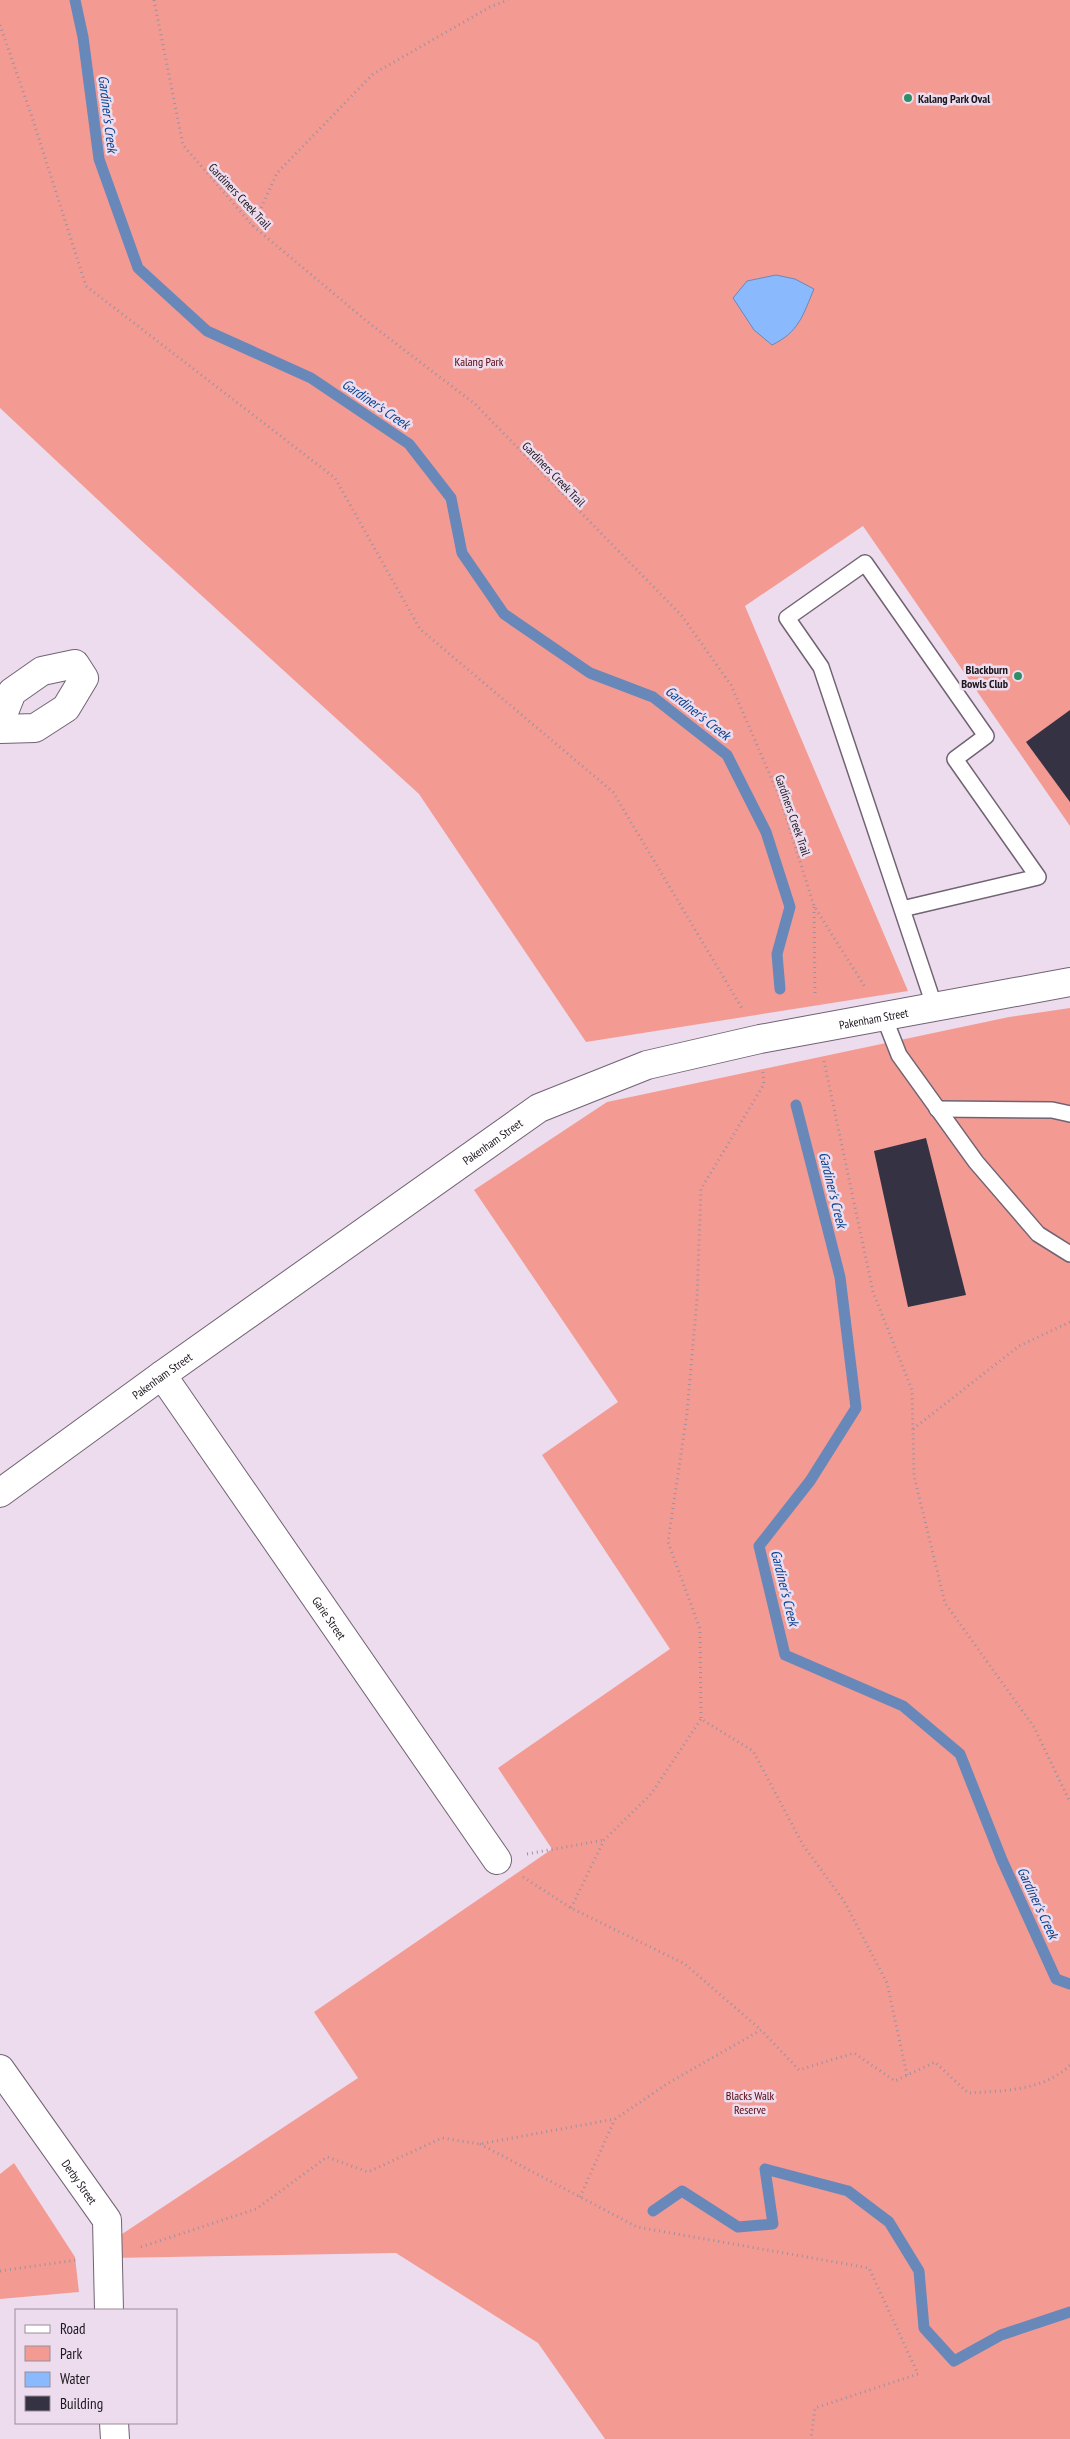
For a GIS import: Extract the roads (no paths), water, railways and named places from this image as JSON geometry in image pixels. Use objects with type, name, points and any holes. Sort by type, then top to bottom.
[{"type":"street","points":[[0,722],[12,692],[42,671],[75,664],[84,678],[66,708],[35,728],[0,729]]},
{"type":"street","name":"Pakenham Street","points":[[0,1494],[162,1375],[539,1108],[647,1065],[760,1038],[816,1030],[1070,982]]},
{"type":"street","name":"Garie Street","points":[[162,1375],[497,1860]]},
{"type":"street","name":"Derby Street","points":[[0,2069],[107,2220],[109,2309]]},
{"type":"street","points":[[114,2424],[115,2439]]},
{"type":"lane","points":[[902,909],[1038,876],[955,759],[986,736],[864,563],[787,618],[821,667],[935,1008]]},
{"type":"lane","points":[[884,1017],[899,1055],[976,1162],[1038,1234],[1070,1254]]},
{"type":"lane","points":[[937,1109],[1052,1110],[1070,1114]]},
{"type":"water","points":[[776,275],[795,279],[814,289],[799,322],[781,340],[772,345],[754,330],[733,298],[747,281]]},
{"type":"waterway","name":"Gardiner's Creek","points":[[75,0],[83,37],[99,159],[138,268],[207,331],[311,378],[409,444],[451,498],[462,553],[504,614],[590,673],[653,697],[727,755],[766,832],[790,907],[777,954],[780,989]]},
{"type":"waterway","name":"Gardiner's Creek","points":[[796,1105],[840,1277],[856,1408],[810,1481],[759,1546],[785,1655],[903,1706],[960,1754],[1002,1860],[1056,1979],[1070,1984]]},
{"type":"waterway","points":[[653,2211],[682,2191],[738,2227],[773,2224],[765,2169],[848,2191],[889,2222],[919,2271],[924,2328],[954,2361],[1001,2335],[1070,2312]]},
{"type":"place","name":"Kalang Park Oval","points":[[908,98]]},
{"type":"place","name":"Blackburn Bowls Club","points":[[1018,676]]},
{"type":"park label","name":"Kalang Park","points":[[479,361]]},
{"type":"park label","name":"Blacks Walk Reserve","points":[[750,2102]]}]
